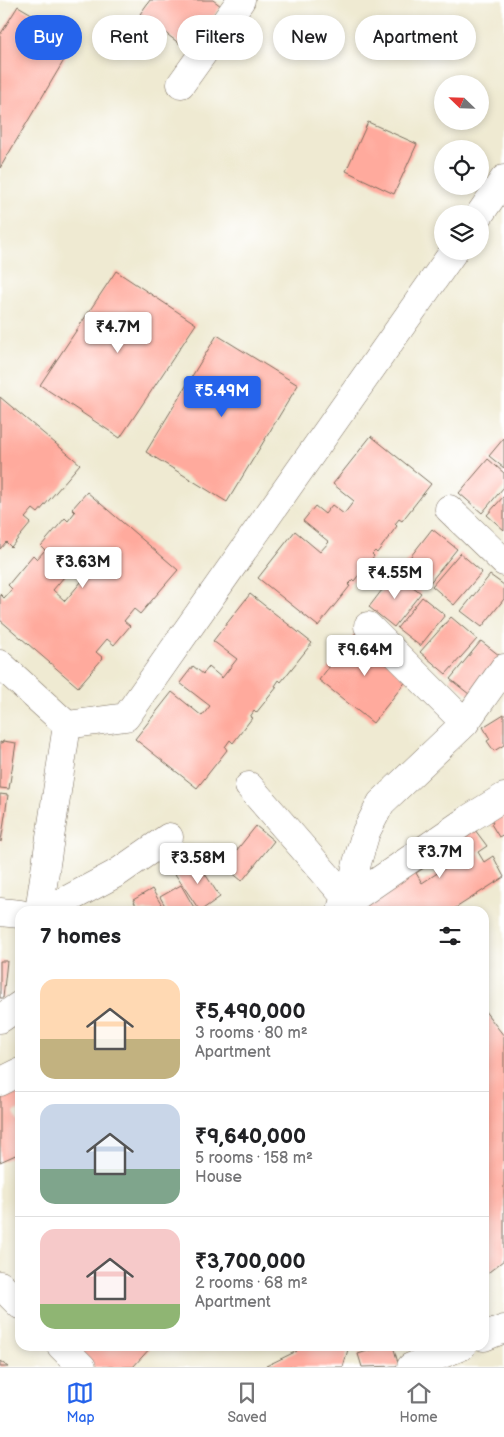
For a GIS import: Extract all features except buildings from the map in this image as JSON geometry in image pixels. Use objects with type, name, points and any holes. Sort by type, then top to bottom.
[{"type":"street","points":[[181,84],[241,0]]},
{"type":"street","points":[[486,205],[504,179]]},
{"type":"street","points":[[67,726],[126,717],[448,260]]},
{"type":"street","points":[[449,509],[504,562]]},
{"type":"street","points":[[368,626],[465,723]]},
{"type":"street","points":[[0,664],[67,726]]},
{"type":"street","points":[[342,906],[366,832],[381,803],[465,723],[504,668]]},
{"type":"street","points":[[40,906],[67,726]]},
{"type":"street","points":[[249,786],[342,906]]},
{"type":"street","points":[[342,906],[504,796]]},
{"type":"street","points":[[55,906],[117,873],[169,837]]},
{"type":"street","points":[[0,912],[15,914]]},
{"type":"street","points":[[0,1019],[15,1008]]},
{"type":"street","points":[[0,1082],[15,1074]]},
{"type":"street","points":[[0,1285],[15,1300]]},
{"type":"street","points":[[489,1335],[504,1329]]},
{"type":"street","points":[[66,1351],[82,1367]]},
{"type":"street","points":[[410,1367],[450,1351]]}]
